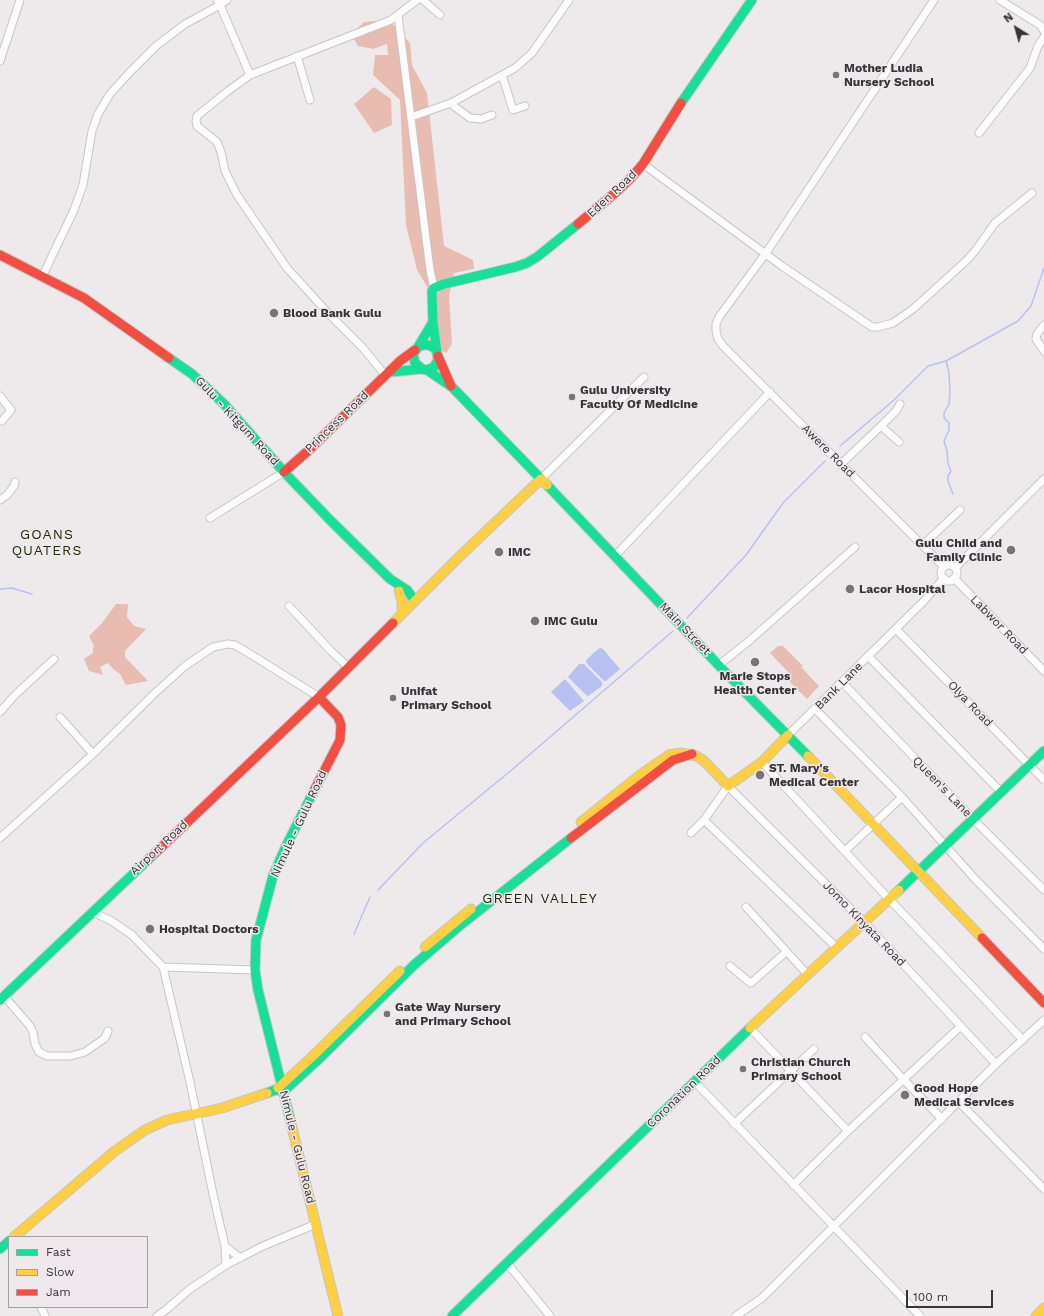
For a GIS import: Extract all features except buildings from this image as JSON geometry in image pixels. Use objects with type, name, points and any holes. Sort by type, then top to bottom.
[{"type":"main road","name":"Eden Road","points":[[434,288],[444,284],[515,267],[532,260],[588,217],[630,179],[643,164],[689,90],[752,0]]},
{"type":"main road","name":"Gulu - Kitgum Road","points":[[0,255],[84,298],[192,374],[224,404],[284,472],[330,520],[414,602]]},
{"type":"main road","points":[[388,373],[434,367],[438,360],[432,291],[434,288]]},
{"type":"main road","points":[[434,322],[417,349],[413,359],[418,367],[424,369],[452,387]]},
{"type":"main road","points":[[417,349],[423,345],[433,347],[452,387]]},
{"type":"main road","name":"Princess Road","points":[[284,472],[309,450],[400,361],[417,349]]},
{"type":"main road","name":"Main Street","points":[[452,387],[1044,1002]]},
{"type":"main road","points":[[319,697],[424,592],[541,479]]},
{"type":"main road","points":[[402,614],[403,590],[424,592]]},
{"type":"main road","name":"Airport Road","points":[[2,998],[319,697]]},
{"type":"main road","name":"Nimule - Gulu Road","points":[[319,697],[338,717],[341,725],[340,740],[286,846],[273,876],[258,934],[255,970],[258,990],[280,1088],[316,1224],[338,1316]]},
{"type":"main road","name":"Bank Lane","points":[[728,786],[762,762],[788,735]]},
{"type":"main road","name":"Coronation Road","points":[[452,1316],[750,1028],[946,846],[1044,751]]},
{"type":"main road","points":[[15,1236],[128,1141],[145,1130],[167,1120],[196,1114],[251,1099],[280,1088],[318,1060],[414,965],[486,901],[673,760],[692,754],[704,761],[728,786]]},
{"type":"main road","points":[[0,1249],[8,1242]]},
{"type":"main road","points":[[1036,1316],[1044,1308]]},
{"type":"street","points":[[0,61],[20,0]]},
{"type":"street","points":[[42,277],[74,210],[83,185],[92,131],[98,114],[110,94],[156,46],[185,24],[219,2],[226,0]]},
{"type":"street","points":[[388,373],[328,313],[287,268],[238,195],[225,171],[217,142],[197,126],[196,121],[197,116],[250,75],[391,20],[417,0]]},
{"type":"street","points":[[423,0],[440,15]]},
{"type":"street","points":[[411,116],[451,103],[515,68],[532,53],[569,0]]},
{"type":"street","points":[[766,253],[934,0]]},
{"type":"street","points":[[1000,0],[1040,25],[1044,31]]},
{"type":"street","points":[[219,2],[250,75]]},
{"type":"street","points":[[398,15],[430,270],[434,288]]},
{"type":"street","points":[[979,133],[1030,68],[1038,46],[1044,37]]},
{"type":"street","points":[[297,56],[310,100]]},
{"type":"street","points":[[502,75],[513,110],[525,106]]},
{"type":"street","points":[[451,103],[470,118],[481,119],[492,115]]},
{"type":"street","points":[[643,164],[782,266],[872,327],[885,326],[893,323],[913,310],[932,294],[975,251],[995,223],[1032,193]]},
{"type":"street","name":"Awere Road","points":[[766,253],[718,317],[716,324],[718,339],[723,346],[944,567]]},
{"type":"street","points":[[1044,325],[1037,334],[1036,339],[1044,351]]},
{"type":"street","points":[[541,479],[644,376]]},
{"type":"street","points":[[615,556],[770,392]]},
{"type":"street","points":[[0,396],[11,410],[2,421]]},
{"type":"street","points":[[841,464],[882,426],[896,411],[900,404]]},
{"type":"street","points":[[882,426],[899,442]]},
{"type":"street","points":[[210,518],[284,472]]},
{"type":"street","points":[[955,568],[1044,479]]},
{"type":"street","points":[[0,500],[7,495],[14,486],[15,482]]},
{"type":"street","points":[[923,545],[960,510]]},
{"type":"street","points":[[719,665],[749,641],[855,547]]},
{"type":"street","points":[[951,565],[955,568],[957,574],[954,578],[949,580],[944,578],[942,574],[944,567],[951,565]]},
{"type":"street","name":"Bank Lane","points":[[788,735],[896,629],[944,578]]},
{"type":"street","name":"Labwor Road","points":[[954,578],[1044,671]]},
{"type":"street","points":[[289,606],[348,667]]},
{"type":"street","name":"Olya Road","points":[[896,629],[1044,780]]},
{"type":"street","points":[[0,838],[93,754],[155,693],[185,666],[213,647],[228,644],[235,645],[319,697]]},
{"type":"street","points":[[868,656],[1001,792]]},
{"type":"street","points":[[0,712],[15,695],[54,659]]},
{"type":"street","name":"Queen's Lane","points":[[842,682],[973,819],[1044,890]]},
{"type":"street","points":[[815,709],[902,797],[975,880],[1044,949]]},
{"type":"street","points":[[60,717],[93,754]]},
{"type":"street","points":[[762,762],[1023,1040]]},
{"type":"street","points":[[691,833],[704,820],[728,786]]},
{"type":"street","name":"Jomo Kinyata Road","points":[[728,786],[864,922],[996,1064]]},
{"type":"street","points":[[845,851],[902,797]]},
{"type":"street","points":[[704,820],[837,948]]},
{"type":"street","points":[[746,907],[808,975]]},
{"type":"street","points":[[92,912],[110,920],[132,935],[163,967],[225,1246],[226,1265]]},
{"type":"street","points":[[730,966],[751,982],[786,952]]},
{"type":"street","points":[[163,967],[255,970]]},
{"type":"street","points":[[2,998],[30,1026],[39,1052],[47,1056],[71,1056],[85,1052],[105,1038],[108,1031]]},
{"type":"street","points":[[736,1316],[762,1298],[996,1064],[1044,1020]]},
{"type":"street","points":[[793,1185],[848,1131],[961,1026]]},
{"type":"street","points":[[750,1028],[848,1131]]},
{"type":"street","points":[[865,1037],[942,1119]]},
{"type":"street","points":[[734,1124],[814,1049]]},
{"type":"street","points":[[695,1082],[920,1316]]},
{"type":"street","points":[[959,1102],[1044,1189]]},
{"type":"street","points":[[157,1316],[190,1289],[226,1265],[263,1246],[316,1224]]},
{"type":"street","points":[[225,1246],[240,1258]]},
{"type":"street","points":[[507,1263],[550,1316]]},
{"type":"shaded area","points":[[389,20],[410,43],[412,65],[427,93],[444,246],[473,260],[474,269],[454,273],[449,296],[452,344],[446,353],[440,349],[434,298],[417,270],[406,225],[400,100],[373,75],[375,55],[388,55],[387,44],[373,49],[358,46],[351,34],[364,22]]},
{"type":"shaded area","points":[[374,87],[391,99],[392,125],[374,133],[354,104]]},
{"type":"shaded area","points":[[116,604],[128,604],[127,617],[134,626],[146,629],[125,651],[125,657],[148,681],[126,685],[120,674],[108,663],[100,667],[103,675],[89,671],[84,659],[93,653],[94,646],[89,636],[102,623]]},
{"type":"shaded area","points":[[778,646],[783,646],[803,666],[801,667],[819,686],[807,699],[786,678],[790,674],[770,653]]},
{"type":"water","points":[[600,648],[603,649],[620,669],[606,681],[604,681],[587,664],[586,661]]},
{"type":"water","points":[[579,664],[584,664],[602,682],[602,686],[588,696],[568,677]]},
{"type":"water","points":[[565,679],[584,701],[570,711],[551,692]]},
{"type":"waterway","points":[[840,446],[894,400],[928,366],[946,361],[1018,321],[1031,306],[1044,268]]},
{"type":"waterway","points":[[946,361],[949,373],[950,393],[949,404],[944,413],[944,418],[949,423],[949,430],[944,441],[947,451],[948,464],[951,471],[948,476],[948,481],[953,494]]},
{"type":"waterway","points":[[687,618],[746,555],[783,503],[825,461]]},
{"type":"waterway","points":[[0,589],[12,588],[32,594]]},
{"type":"waterway","points":[[378,890],[423,843],[514,768],[673,631]]},
{"type":"waterway","points":[[354,934],[370,897]]},
{"type":"traffic: fast","points":[[681,103],[752,0]]},
{"type":"traffic: fast","points":[[436,350],[428,345],[418,347],[413,354],[415,363],[422,369],[427,370],[434,367],[438,360],[433,322],[432,291],[434,288],[444,284],[527,263],[537,257],[578,224]]},
{"type":"traffic: fast","points":[[418,347],[433,322]]},
{"type":"traffic: fast","points":[[169,358],[192,374],[224,404],[284,472],[330,520],[390,579],[407,590],[415,601]]},
{"type":"traffic: fast","points":[[390,372],[422,369]]},
{"type":"traffic: fast","points":[[427,370],[452,387],[541,479]]},
{"type":"traffic: fast","points":[[547,485],[727,674],[808,756]]},
{"type":"traffic: fast","points":[[899,890],[1044,751]]},
{"type":"traffic: fast","points":[[290,1119],[258,990],[255,970],[256,940],[273,876],[286,846],[315,789]]},
{"type":"traffic: fast","points":[[267,1093],[275,1090],[284,1091],[318,1060],[414,965],[457,928],[571,838]]},
{"type":"traffic: fast","points":[[0,1000],[152,856]]},
{"type":"traffic: fast","points":[[452,1316],[750,1028]]},
{"type":"traffic: fast","points":[[0,1249],[8,1242]]},
{"type":"traffic: slow","points":[[393,623],[458,558],[541,479],[547,485]]},
{"type":"traffic: slow","points":[[399,591],[402,601],[402,613]]},
{"type":"traffic: slow","points":[[581,822],[640,775],[669,755],[681,753],[696,756],[704,761],[728,786],[762,762],[788,735]]},
{"type":"traffic: slow","points":[[808,756],[982,938]]},
{"type":"traffic: slow","points":[[750,1028],[899,890]]},
{"type":"traffic: slow","points":[[425,947],[471,909]]},
{"type":"traffic: slow","points":[[278,1088],[400,971]]},
{"type":"traffic: slow","points":[[15,1236],[115,1151],[145,1130],[167,1120],[222,1108],[267,1093]]},
{"type":"traffic: slow","points":[[290,1119],[338,1316]]},
{"type":"traffic: slow","points":[[1036,1316],[1044,1308]]},
{"type":"traffic: jam","points":[[578,224],[615,193],[643,164],[681,103]]},
{"type":"traffic: jam","points":[[0,255],[84,298],[169,358]]},
{"type":"traffic: jam","points":[[284,472],[309,450],[400,361],[415,350]]},
{"type":"traffic: jam","points":[[438,356],[451,386]]},
{"type":"traffic: jam","points":[[315,789],[340,740],[341,725],[338,717],[319,697],[393,623]]},
{"type":"traffic: jam","points":[[152,856],[319,697]]},
{"type":"traffic: jam","points":[[571,838],[673,760],[692,754]]},
{"type":"traffic: jam","points":[[982,938],[1044,1003]]},
{"type":"place","name":"Mother Ludia Nursery School","points":[[836,75]]},
{"type":"place","name":"Blood Bank Gulu","points":[[274,313]]},
{"type":"place","name":"Gulu University Faculty Of Medicine","points":[[572,397]]},
{"type":"place","name":"Gulu Child and Family Clinic","points":[[1011,550]]},
{"type":"place","name":"IMC","points":[[499,552]]},
{"type":"place","name":"Lacor Hospital","points":[[850,589]]},
{"type":"place","name":"IMC Gulu","points":[[535,621]]},
{"type":"place","name":"Marie Stops Health Center","points":[[755,662]]},
{"type":"place","name":"Unifat Primary School","points":[[393,698]]},
{"type":"place","name":"ST. Mary's Medical Center","points":[[760,775]]},
{"type":"place","name":"Hospital Doctors","points":[[150,929]]},
{"type":"place","name":"Gate Way Nursery and Primary School","points":[[387,1014]]},
{"type":"place","name":"Christian Church Primary School","points":[[743,1069]]},
{"type":"place","name":"Good Hope Medical Services","points":[[905,1095]]},
{"type":"district","name":"GOANS QUATERS","points":[[47,544]]},
{"type":"district","name":"GREEN VALLEY","points":[[540,899]]}]
